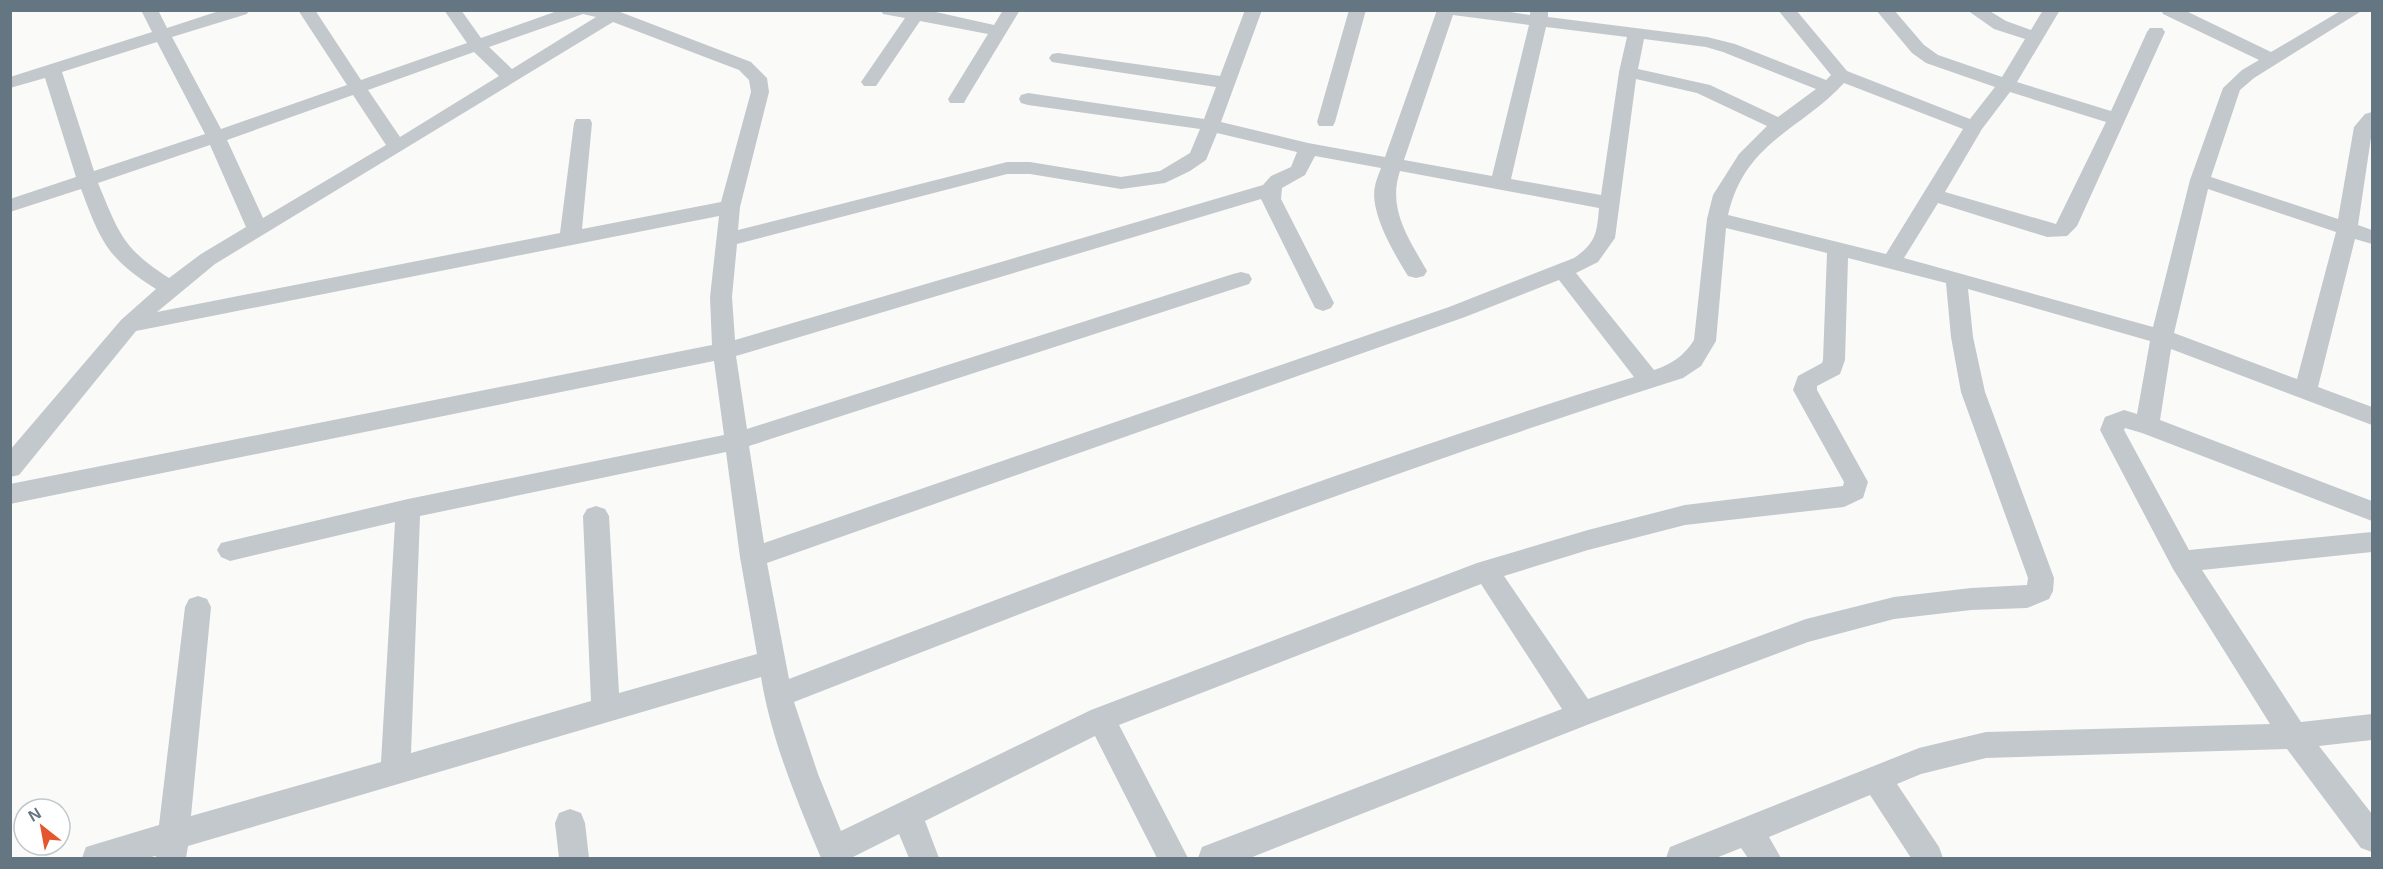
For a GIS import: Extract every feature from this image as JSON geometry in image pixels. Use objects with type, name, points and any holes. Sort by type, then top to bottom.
[{"type":"street","points":[[149,10],[216,137],[258,230]]},
{"type":"street","points":[[10,83],[241,10]]},
{"type":"street","points":[[306,10],[397,147]]},
{"type":"street","points":[[452,10],[478,46],[511,78]]},
{"type":"street","points":[[10,206],[358,88],[578,10]]},
{"type":"street","points":[[587,10],[628,16],[745,66],[758,78],[760,92],[730,207],[725,240],[721,297],[724,351],[753,557],[778,696],[803,774],[835,855],[907,814],[1101,719],[1486,572],[1588,540],[1685,515],[1844,497],[1854,491],[1856,482],[1805,390],[1806,382],[1832,369],[1838,248]]},
{"type":"street","points":[[889,10],[917,13],[999,30]]},
{"type":"street","points":[[957,99],[1012,10]]},
{"type":"street","points":[[725,240],[1007,168],[1030,168],[1121,183],[1165,177],[1199,156],[1254,10]]},
{"type":"street","points":[[1326,122],[1358,10]]},
{"type":"street","points":[[1416,272],[1388,216],[1384,203],[1384,188],[1390,164],[1446,10]]},
{"type":"street","points":[[1454,10],[1539,16],[1637,33],[1680,37],[1718,45],[1974,127]]},
{"type":"street","points":[[1786,10],[1835,82]]},
{"type":"street","points":[[1884,10],[1918,49],[1932,60],[2117,119]]},
{"type":"street","points":[[1975,10],[2001,26],[2035,37]]},
{"type":"street","points":[[1892,261],[1974,127],[2006,85],[2052,10]]},
{"type":"street","points":[[2169,10],[2196,15],[2274,60]]},
{"type":"street","points":[[2147,425],[2162,337],[2200,180],[2232,88],[2248,74],[2355,10]]},
{"type":"street","points":[[870,82],[917,13]]},
{"type":"street","points":[[10,468],[129,325],[170,288],[208,260],[511,78],[628,16]]},
{"type":"street","points":[[1500,184],[1539,16]]},
{"type":"street","points":[[1934,195],[2047,230],[2060,231],[2067,226],[2156,32]]},
{"type":"street","points":[[753,557],[1457,312],[1582,263],[1596,254],[1605,242],[1628,72],[1637,33]]},
{"type":"street","points":[[1058,58],[1227,83]]},
{"type":"street","points":[[52,70],[87,180],[104,223],[118,249],[137,267],[170,288]]},
{"type":"street","points":[[1628,72],[1703,88],[1780,125]]},
{"type":"street","points":[[778,696],[1053,587],[1264,509],[1500,427],[1675,372],[1693,360],[1705,341],[1717,219],[1725,188],[1749,154],[1780,125],[1835,82]]},
{"type":"street","points":[[1028,99],[1209,125],[1308,149],[1610,203]]},
{"type":"street","points":[[2307,390],[2346,229],[2360,143],[2364,127],[2373,118]]},
{"type":"street","points":[[570,240],[583,123]]},
{"type":"street","points":[[10,494],[724,351],[1269,190],[1272,185],[1300,169],[1308,149]]},
{"type":"street","points":[[2200,180],[2373,237]]},
{"type":"street","points":[[1269,190],[1271,199],[1323,303]]},
{"type":"street","points":[[129,325],[730,207]]},
{"type":"street","points":[[1717,219],[1892,261],[2162,337],[2373,416]]},
{"type":"street","points":[[1562,270],[1649,380]]},
{"type":"street","points":[[1213,858],[1582,714],[1806,631],[1894,608],[1971,599],[2027,597],[2040,591],[2041,578],[1973,392],[1962,337],[1956,278]]},
{"type":"street","points":[[230,550],[408,509],[737,441],[1241,279]]},
{"type":"street","points":[[2373,511],[2147,425],[2124,419],[2113,423],[2112,430],[2182,561],[2294,736],[2373,838]]},
{"type":"street","points":[[395,772],[408,509]]},
{"type":"street","points":[[596,516],[606,710]]},
{"type":"street","points":[[2182,561],[2373,542]]},
{"type":"street","points":[[1486,572],[1582,714]]},
{"type":"street","points":[[172,848],[198,608]]},
{"type":"street","points":[[97,858],[172,848],[395,772],[773,661]]},
{"type":"street","points":[[1101,719],[1173,858]]},
{"type":"street","points":[[1681,858],[1919,761],[1986,745],[2294,736],[2373,727]]},
{"type":"street","points":[[1876,778],[1928,858]]},
{"type":"street","points":[[907,814],[924,858]]},
{"type":"street","points":[[570,823],[574,858]]},
{"type":"street","points":[[1746,831],[1766,858]]}]
